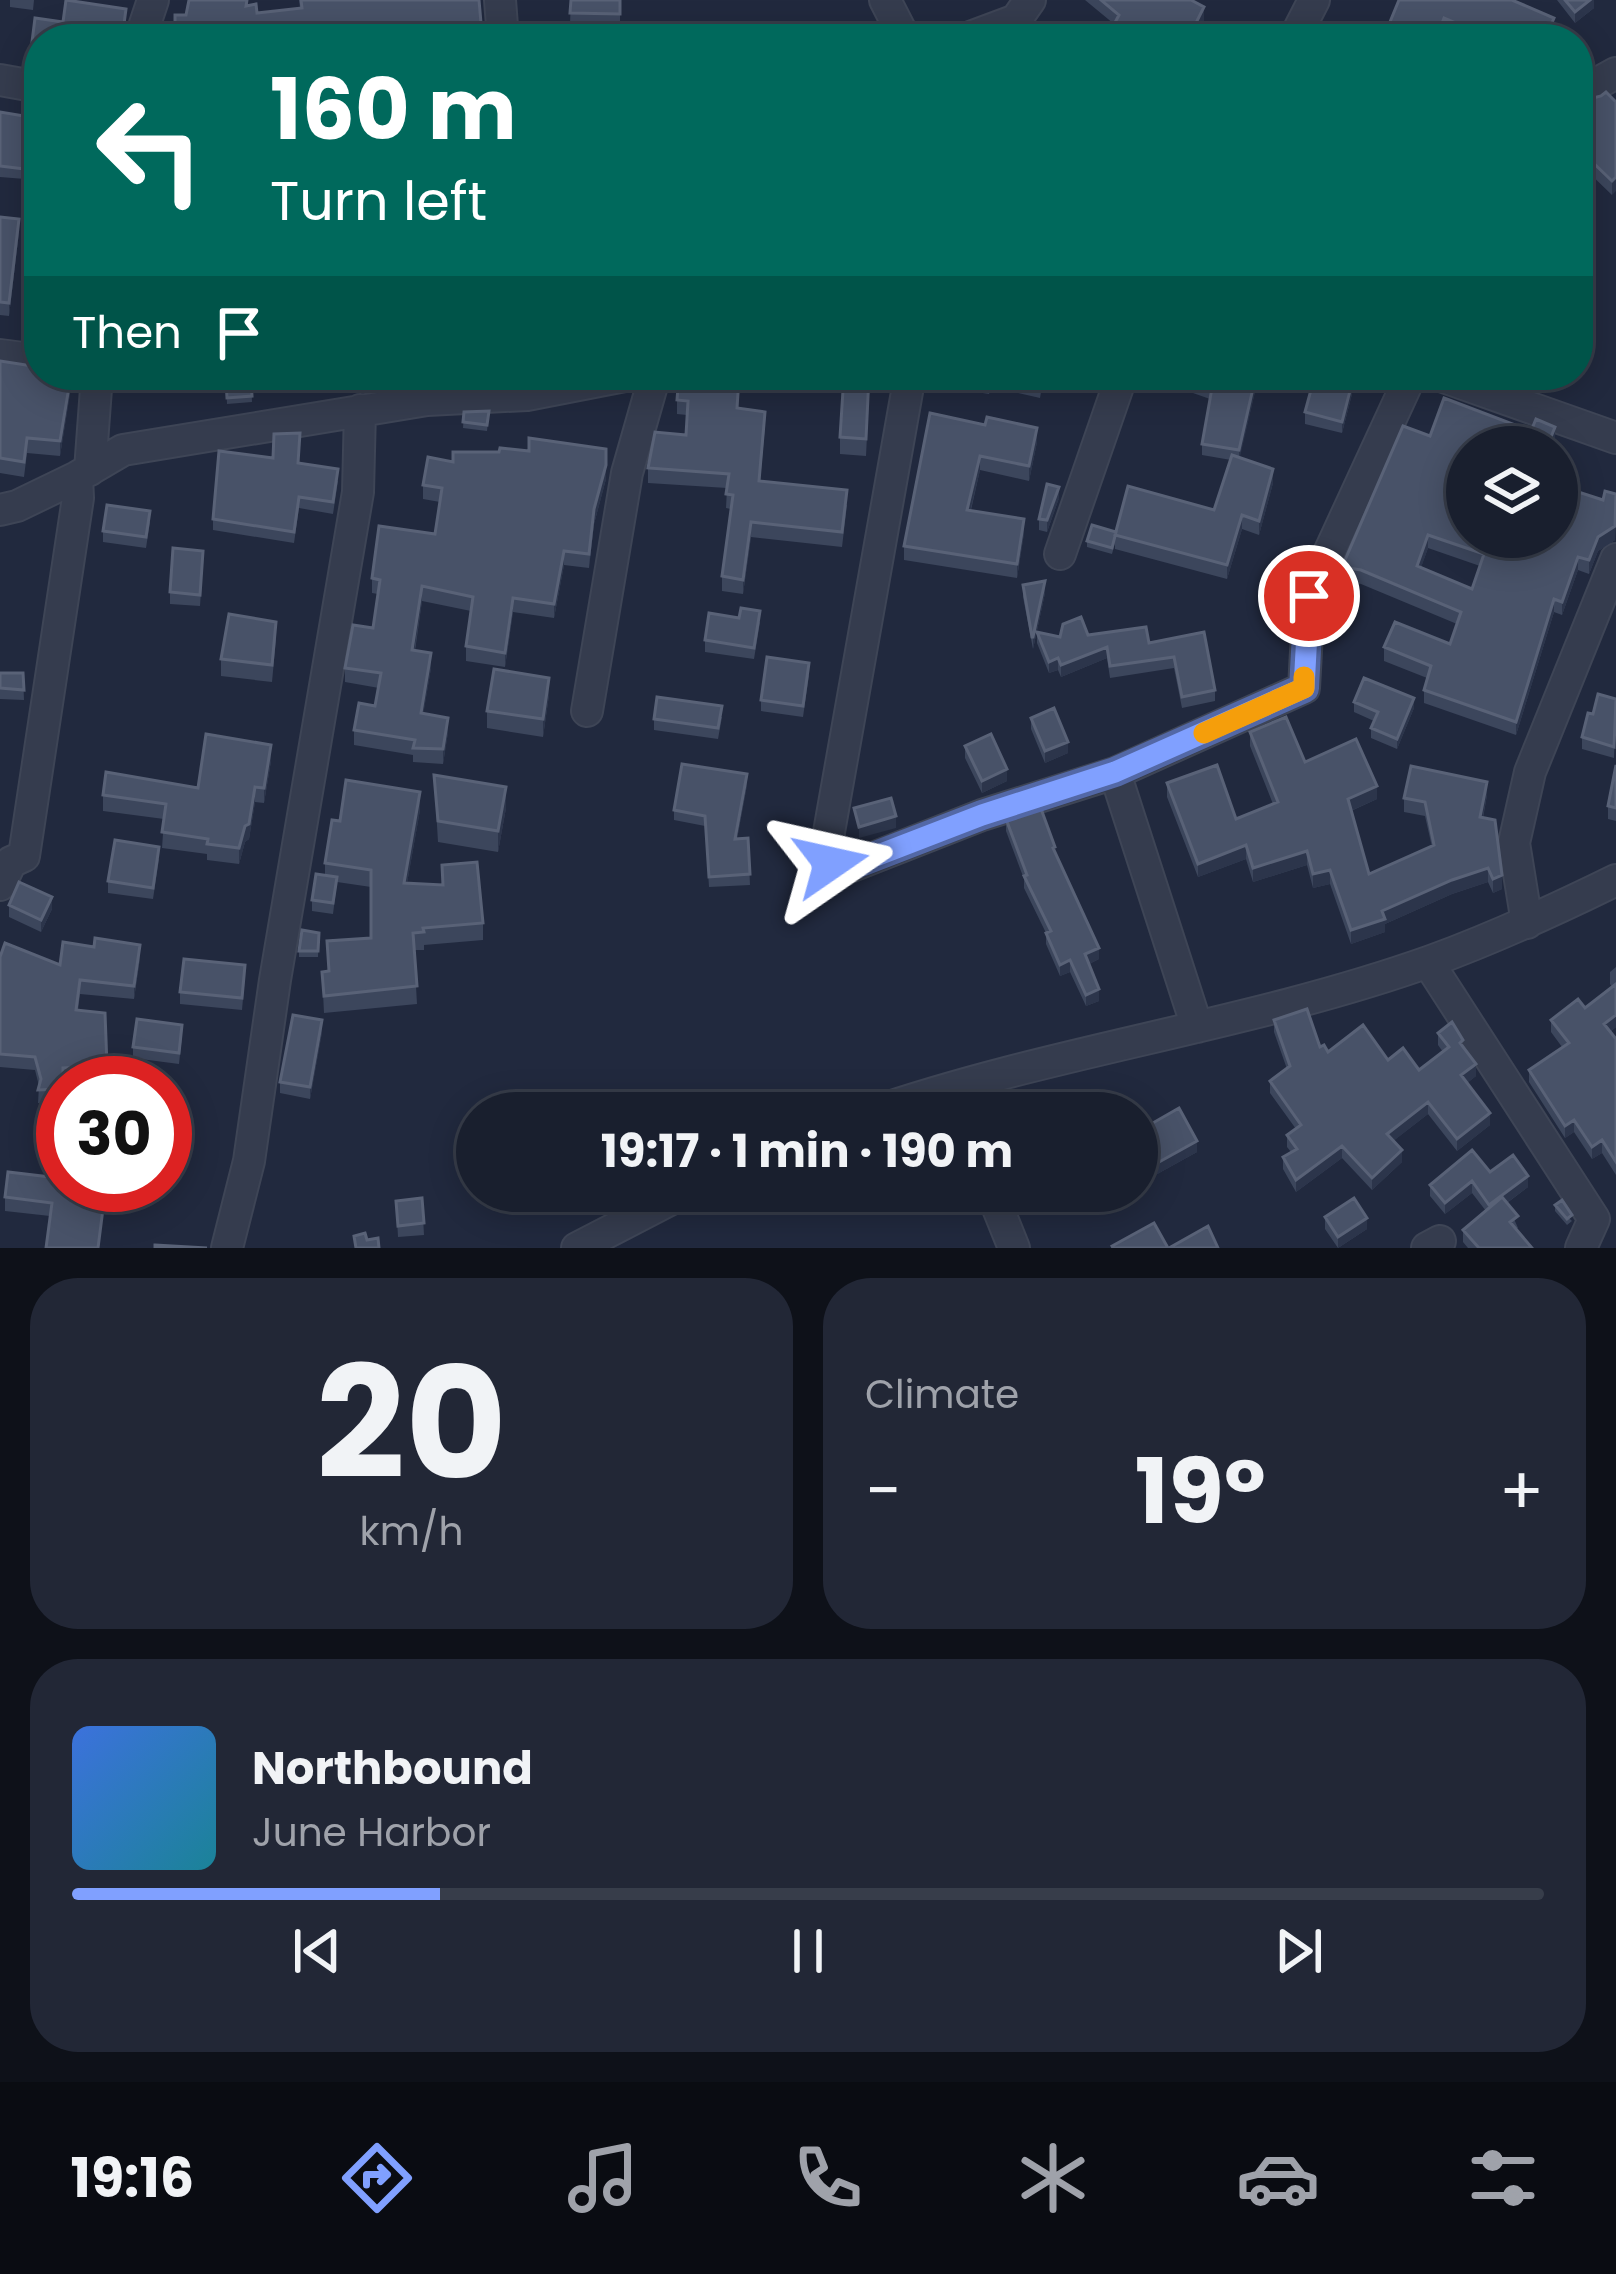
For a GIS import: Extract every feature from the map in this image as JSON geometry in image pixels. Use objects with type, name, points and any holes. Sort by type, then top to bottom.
[{"type":"street","points":[[1005,24],[1016,20],[1030,0]]},
{"type":"street","points":[[97,390],[109,444]]},
{"type":"street","points":[[0,510],[84,474],[109,444],[493,390]]},
{"type":"street","points":[[587,711],[626,473],[651,390]]},
{"type":"street","points":[[907,390],[826,849],[831,863],[842,869],[982,815],[1115,772],[1304,688],[1309,596],[1404,390]]},
{"type":"street","points":[[1060,554],[1117,390]]},
{"type":"street","points":[[1480,390],[1616,438]]},
{"type":"street","points":[[227,1248],[249,1162],[358,492],[360,410]]},
{"type":"street","points":[[0,885],[10,862],[24,856],[84,474]]},
{"type":"street","points":[[1527,923],[1514,843],[1529,772],[1616,559]]},
{"type":"street","points":[[1115,772],[1197,1027]]},
{"type":"street","points":[[981,1092],[1428,962],[1527,923],[1616,880]]},
{"type":"street","points":[[1428,962],[1594,1219],[1582,1248]]},
{"type":"street","points":[[581,1247],[647,1212]]},
{"type":"street","points":[[999,1212],[1013,1248]]},
{"type":"building","points":[[66,0],[126,9],[124,24],[34,24],[35,18],[63,22]]},
{"type":"building","points":[[189,0],[247,0],[246,6],[256,4],[257,13],[302,8],[301,0],[479,0],[481,23],[175,24],[175,15],[186,15]]},
{"type":"building","points":[[571,0],[620,0],[620,14],[570,13]]},
{"type":"building","points":[[1101,0],[1191,0],[1204,7],[1196,24],[1114,24],[1119,15]]},
{"type":"building","points":[[1399,0],[1512,0],[1554,18],[1551,24],[1458,24],[1444,18],[1442,24],[1389,24]]},
{"type":"building","points":[[1565,0],[1590,0],[1575,12]]},
{"type":"building","points":[[1606,92],[1616,102],[1616,177],[1612,181],[1593,163],[1593,98]]},
{"type":"building","points":[[0,112],[24,116],[24,169],[0,166]]},
{"type":"building","points":[[0,217],[19,219],[9,303],[0,302]]},
{"type":"building","points":[[0,361],[24,365],[24,390],[68,390],[60,441],[27,438],[24,462],[0,458]]},
{"type":"building","points":[[227,390],[252,390],[252,396],[227,398]]},
{"type":"building","points":[[678,390],[738,390],[737,408],[765,412],[759,481],[847,490],[842,532],[751,522],[743,580],[722,576],[733,495],[726,494],[729,474],[648,468],[655,432],[686,435],[688,401],[677,400]]},
{"type":"building","points":[[843,390],[868,390],[866,439],[840,437]]},
{"type":"building","points":[[1212,390],[1253,390],[1239,450],[1202,444]]},
{"type":"building","points":[[1311,390],[1350,390],[1342,422],[1305,412]]},
{"type":"building","points":[[1444,398],[1518,426],[1446,426],[1446,541],[1428,535],[1417,566],[1472,589],[1483,558],[1578,558],[1562,602],[1554,599],[1516,722],[1424,690],[1431,666],[1384,647],[1395,622],[1450,644],[1461,612],[1361,570],[1342,567],[1403,426],[1430,436]]},
{"type":"building","points":[[489,411],[487,425],[463,422],[464,412]]},
{"type":"building","points":[[930,413],[985,425],[987,417],[1037,428],[1029,466],[980,456],[967,510],[1024,519],[1017,564],[904,546]]},
{"type":"building","points":[[300,433],[298,463],[338,469],[333,502],[299,497],[294,532],[213,519],[219,451],[273,458],[274,434]]},
{"type":"building","points":[[529,438],[606,449],[589,554],[564,551],[554,604],[513,598],[505,653],[466,646],[473,597],[422,586],[412,650],[431,653],[421,713],[448,718],[443,749],[413,748],[415,740],[354,730],[359,703],[375,706],[381,673],[345,668],[353,625],[373,628],[380,580],[372,578],[379,526],[435,534],[442,488],[423,485],[428,457],[453,462],[453,452],[529,451]]},
{"type":"building","points":[[1232,455],[1273,469],[1259,521],[1242,515],[1227,565],[1115,535],[1128,486],[1214,510]]},
{"type":"building","points":[[1047,484],[1059,487],[1047,520],[1039,519]]},
{"type":"building","points":[[1605,491],[1616,494],[1615,526],[1598,537],[1589,560],[1578,557],[1578,492],[1603,500]]},
{"type":"building","points":[[107,505],[150,511],[146,537],[103,531]]},
{"type":"building","points":[[1092,525],[1116,532],[1112,548],[1087,541]]},
{"type":"building","points":[[173,548],[203,551],[200,595],[170,592]]},
{"type":"building","points":[[1045,581],[1033,637],[1032,637],[1023,585]]},
{"type":"building","points":[[741,608],[760,611],[754,648],[705,640],[709,613],[739,618]]},
{"type":"building","points":[[229,614],[276,622],[272,665],[221,659]]},
{"type":"building","points":[[1081,617],[1088,635],[1146,627],[1149,643],[1204,632],[1215,690],[1182,697],[1174,657],[1110,666],[1107,647],[1061,665],[1058,658],[1049,662],[1037,632],[1060,637],[1063,624]]},
{"type":"building","points":[[767,657],[809,663],[803,706],[761,700]]},
{"type":"building","points":[[494,669],[549,678],[543,719],[487,711]]},
{"type":"building","points":[[0,673],[23,673],[24,690],[0,688]]},
{"type":"building","points":[[1364,678],[1414,698],[1397,739],[1371,728],[1378,712],[1354,702]]},
{"type":"building","points":[[1598,694],[1616,699],[1614,747],[1582,737]]},
{"type":"building","points":[[657,697],[722,706],[718,728],[654,719]]},
{"type":"building","points":[[1054,708],[1068,742],[1045,751],[1031,718]]},
{"type":"building","points":[[1286,717],[1305,762],[1356,739],[1377,786],[1348,799],[1369,874],[1434,845],[1425,802],[1404,798],[1411,766],[1487,782],[1480,817],[1495,820],[1502,875],[1493,879],[1488,868],[1452,880],[1382,911],[1385,919],[1351,930],[1330,870],[1313,874],[1307,851],[1253,868],[1246,845],[1198,864],[1167,783],[1217,765],[1236,819],[1278,802],[1250,732]]},
{"type":"building","points":[[206,734],[271,745],[264,788],[255,787],[239,848],[162,832],[166,804],[103,795],[106,772],[198,788]]},
{"type":"building","points":[[991,734],[1007,769],[982,781],[965,746]]},
{"type":"building","points":[[682,764],[747,774],[735,839],[748,838],[750,874],[709,877],[705,816],[674,810]]},
{"type":"building","points":[[1616,765],[1616,808],[1608,806]]},
{"type":"building","points":[[434,775],[506,787],[498,831],[438,821]]},
{"type":"building","points":[[346,780],[420,792],[404,883],[443,885],[442,865],[477,862],[483,923],[413,933],[417,986],[324,996],[322,972],[329,971],[327,941],[371,938],[371,870],[325,863],[332,820],[340,821]]},
{"type":"building","points":[[891,798],[896,816],[859,827],[854,808]]},
{"type":"building","points":[[1040,806],[1053,848],[1099,948],[1085,954],[1099,989],[1086,995],[1070,960],[1060,965],[1006,819]]},
{"type":"building","points":[[115,840],[159,847],[153,888],[108,881]]},
{"type":"building","points":[[316,874],[337,877],[333,903],[312,900]]},
{"type":"building","points":[[19,882],[52,897],[41,920],[9,905]]},
{"type":"building","points":[[302,930],[319,933],[318,951],[299,951]]},
{"type":"building","points":[[95,938],[140,945],[134,986],[80,980],[76,1010],[105,1013],[107,1056],[36,1056],[36,1061],[0,1054],[0,957],[5,943],[60,965],[63,942],[94,947]]},
{"type":"building","points":[[184,959],[245,965],[242,998],[180,992]]},
{"type":"building","points":[[1616,984],[1616,1015],[1604,1024],[1616,1039],[1616,1162],[1602,1140],[1592,1147],[1574,1120],[1565,1126],[1529,1070],[1569,1043],[1551,1020],[1578,999],[1585,1008]]},
{"type":"building","points":[[1307,1009],[1320,1047],[1324,1045],[1328,1052],[1363,1025],[1388,1060],[1403,1048],[1419,1070],[1449,1047],[1438,1033],[1452,1022],[1476,1064],[1461,1075],[1490,1113],[1457,1139],[1428,1102],[1387,1134],[1402,1150],[1372,1178],[1342,1146],[1296,1180],[1283,1157],[1297,1149],[1287,1135],[1301,1125],[1270,1081],[1290,1066],[1274,1020]]},
{"type":"building","points":[[293,1015],[322,1020],[310,1087],[280,1082]]},
{"type":"building","points":[[137,1019],[182,1025],[179,1053],[133,1047]]},
{"type":"building","points":[[1179,1108],[1197,1141],[1158,1163],[1158,1120]]},
{"type":"building","points":[[1472,1150],[1490,1172],[1513,1155],[1528,1176],[1489,1205],[1472,1181],[1445,1203],[1430,1185]]},
{"type":"building","points":[[8,1172],[36,1175],[36,1201],[5,1197]]},
{"type":"building","points":[[1502,1197],[1518,1216],[1510,1222],[1532,1248],[1479,1248],[1463,1230]]},
{"type":"building","points":[[422,1198],[424,1223],[398,1226],[396,1201]]},
{"type":"building","points":[[1354,1198],[1367,1218],[1338,1237],[1325,1217]]},
{"type":"building","points":[[1562,1200],[1572,1215],[1567,1219],[1555,1205]]},
{"type":"building","points":[[51,1212],[103,1212],[98,1248],[46,1248]]},
{"type":"building","points":[[1154,1223],[1168,1248],[1113,1248],[1112,1246]]},
{"type":"building","points":[[1208,1226],[1218,1248],[1169,1248]]},
{"type":"building","points":[[365,1233],[367,1240],[378,1238],[379,1248],[356,1248],[354,1236]]},
{"type":"slow traffic","points":[[1204,733],[1304,688],[1304,677]]},
{"type":"route","points":[[831,863],[842,869],[982,815],[1115,772],[1304,688],[1309,596]]}]
